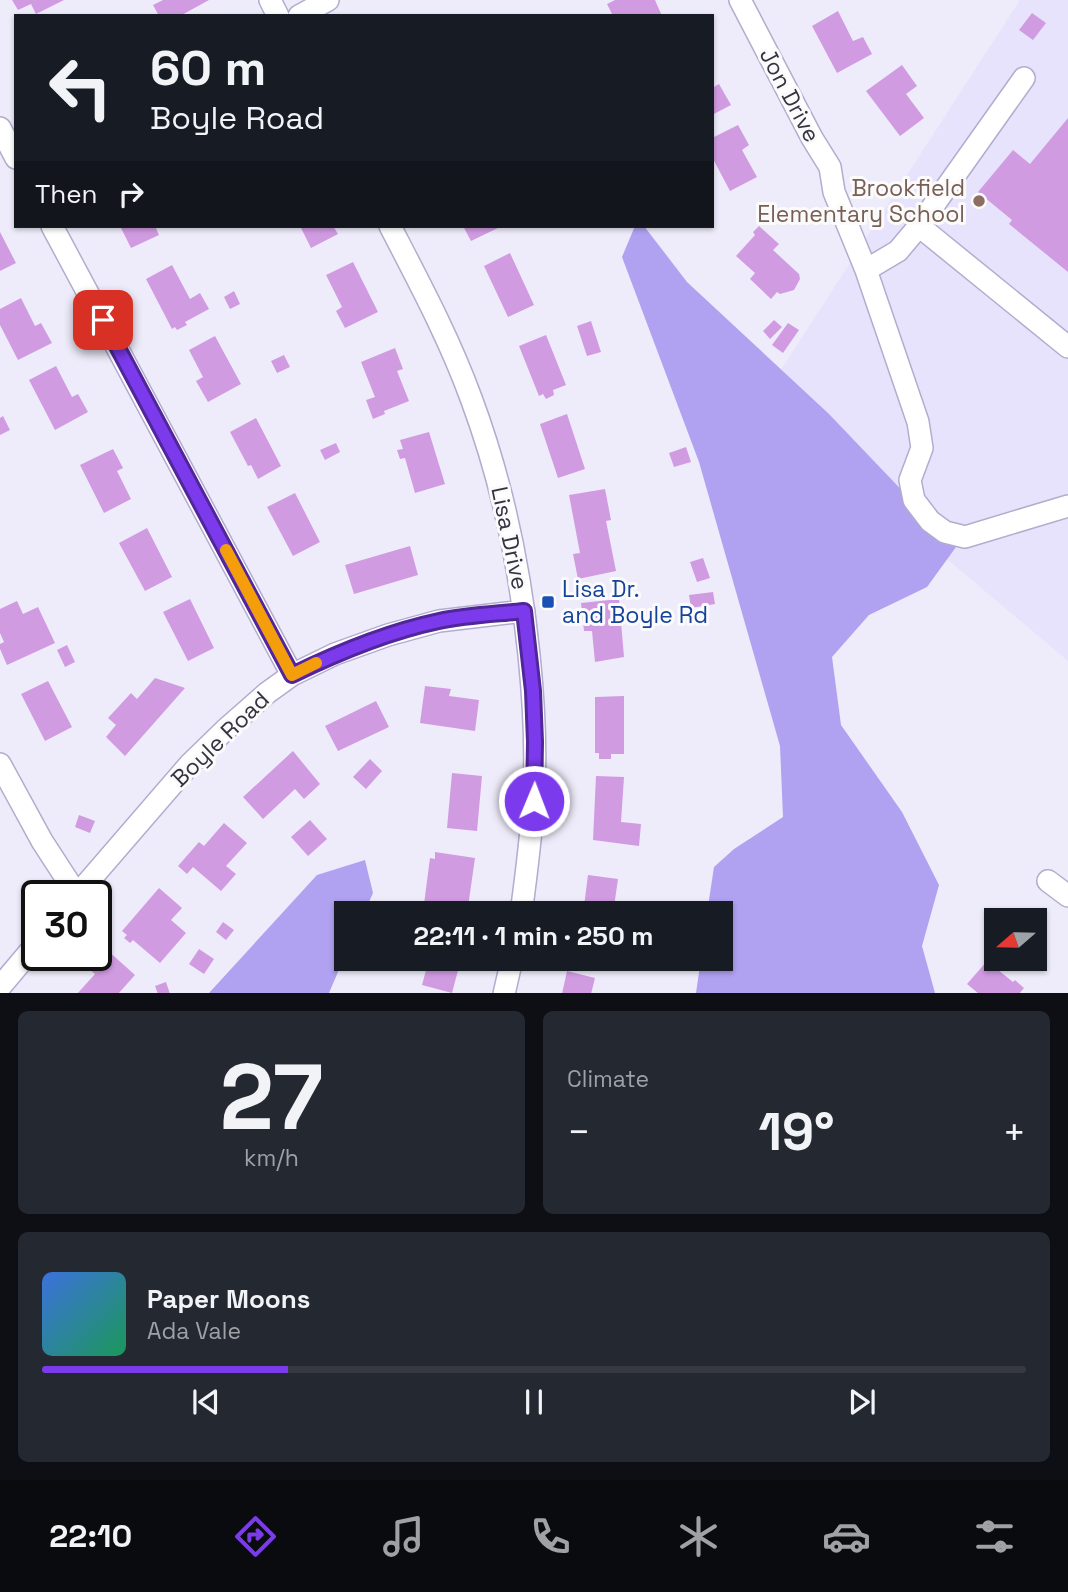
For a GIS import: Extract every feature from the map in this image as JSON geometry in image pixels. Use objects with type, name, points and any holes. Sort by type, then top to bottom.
[{"type":"street","points":[[303,14],[328,0]]},
{"type":"street","name":"Jon Drive","points":[[740,0],[830,167],[834,192],[866,270],[918,422],[922,448],[910,480],[914,500],[930,521],[945,532],[965,537],[1068,506]]},
{"type":"street","points":[[866,270],[898,251],[919,226],[1024,78]]},
{"type":"street","points":[[0,128],[14,154]]},
{"type":"street","points":[[919,226],[1068,347]]},
{"type":"street","points":[[53,228],[292,675]]},
{"type":"street","name":"Lisa Drive","points":[[391,228],[441,327],[471,397],[494,466],[509,526],[524,611],[533,691],[535,742],[534,801],[523,901]]},
{"type":"street","name":"Boyle Road","points":[[89,880],[190,764],[256,702],[292,675],[335,654],[388,635],[439,621],[524,611]]},
{"type":"street","points":[[0,764],[67,880]]},
{"type":"street","points":[[1048,881],[1068,897]]},
{"type":"street","points":[[0,987],[21,962]]},
{"type":"street","points":[[504,993],[509,971]]},
{"type":"shaded area","name":"Brookfield Elementary School","points":[[1020,0],[1068,0],[1068,661],[760,402]]},
{"type":"shaded area","points":[[634,228],[646,228],[687,282],[829,414],[956,547],[927,587],[869,615],[832,657],[841,725],[902,812],[939,885],[922,946],[935,993],[696,993],[699,971],[733,971],[733,901],[709,901],[714,867],[734,849],[783,817],[780,746],[699,462],[622,257]]},
{"type":"shaded area","points":[[365,860],[373,893],[369,901],[334,901],[334,971],[338,971],[329,993],[209,993],[317,875]]},
{"type":"building","points":[[12,0],[64,0],[36,14],[31,4],[18,10]]},
{"type":"building","points":[[163,0],[209,0],[184,14],[158,14],[153,5]]},
{"type":"building","points":[[615,0],[655,0],[661,14],[612,14],[607,4]]},
{"type":"building","points":[[838,11],[853,41],[863,37],[872,54],[837,73],[812,26]]},
{"type":"building","points":[[1032,13],[1046,23],[1033,40],[1019,30]]},
{"type":"building","points":[[902,65],[917,86],[906,94],[924,118],[900,136],[866,91]]},
{"type":"building","points":[[719,84],[731,105],[714,114],[714,87]]},
{"type":"building","points":[[1068,118],[1068,272],[1009,224],[1012,220],[978,192],[1013,150],[1030,164]]},
{"type":"building","points":[[738,125],[749,145],[742,150],[757,177],[730,191],[714,161],[714,137]]},
{"type":"building","points":[[759,226],[779,244],[773,250],[799,274],[800,279],[794,290],[780,294],[777,292],[771,299],[750,279],[755,273],[736,256],[755,235],[753,232]]},
{"type":"building","points":[[121,228],[156,228],[159,235],[131,248]]},
{"type":"building","points":[[301,228],[334,228],[338,234],[311,248]]},
{"type":"building","points":[[464,228],[498,228],[471,241]]},
{"type":"building","points":[[0,232],[16,263],[0,271]]},
{"type":"building","points":[[510,253],[534,305],[508,317],[484,266]]},
{"type":"building","points":[[353,262],[378,312],[345,328],[336,311],[342,307],[326,275]]},
{"type":"building","points":[[172,265],[190,299],[200,293],[209,309],[185,322],[187,325],[177,330],[175,327],[172,329],[146,279]]},
{"type":"building","points":[[234,291],[240,304],[230,309],[224,297]]},
{"type":"building","points":[[21,298],[35,326],[41,323],[52,343],[18,360],[0,325],[0,309]]},
{"type":"building","points":[[774,320],[782,327],[770,339],[763,331]]},
{"type":"building","points":[[591,321],[601,352],[587,356],[577,326]]},
{"type":"building","points":[[788,323],[799,330],[783,353],[772,345]]},
{"type":"building","points":[[546,335],[566,385],[553,390],[554,395],[546,399],[543,394],[539,396],[519,346]]},
{"type":"building","points":[[215,336],[241,384],[208,402],[196,381],[203,377],[189,350]]},
{"type":"building","points":[[395,348],[403,369],[397,371],[409,401],[384,411],[385,414],[373,419],[366,400],[375,397],[361,362]]},
{"type":"building","points":[[284,355],[290,367],[277,373],[271,361]]},
{"type":"building","points":[[56,366],[72,397],[78,394],[88,412],[55,430],[29,380]]},
{"type":"building","points":[[567,414],[585,469],[558,478],[540,424]]},
{"type":"building","points":[[3,416],[10,430],[0,435],[0,418]]},
{"type":"building","points":[[256,418],[281,466],[258,479],[230,432]]},
{"type":"building","points":[[429,432],[445,484],[415,493],[405,458],[400,459],[397,450],[403,449],[400,440]]},
{"type":"building","points":[[336,443],[340,452],[325,460],[320,450]]},
{"type":"building","points":[[686,447],[691,462],[674,467],[669,453]]},
{"type":"building","points":[[113,449],[123,468],[117,471],[131,499],[104,513],[80,465]]},
{"type":"building","points":[[605,489],[611,520],[606,521],[616,571],[578,579],[573,554],[580,553],[569,495]]},
{"type":"building","points":[[295,493],[320,542],[293,556],[267,507]]},
{"type":"building","points":[[147,528],[172,577],[145,591],[119,543]]},
{"type":"building","points":[[410,546],[418,575],[354,594],[345,565]]},
{"type":"building","points":[[703,558],[710,578],[697,582],[690,562]]},
{"type":"building","points":[[713,592],[715,604],[691,608],[689,595]]},
{"type":"building","points":[[190,599],[214,648],[188,661],[163,612]]},
{"type":"building","points":[[619,599],[624,657],[595,662],[592,631],[584,631],[581,603]]},
{"type":"building","points":[[17,601],[23,614],[38,607],[55,643],[7,665],[0,649],[0,644],[4,642],[0,633],[0,609]]},
{"type":"building","points":[[67,645],[75,662],[65,667],[57,650]]},
{"type":"building","points":[[155,678],[185,688],[125,756],[106,737],[116,725],[108,718],[131,693],[137,699]]},
{"type":"building","points":[[48,681],[72,727],[45,741],[21,694]]},
{"type":"building","points":[[425,686],[451,689],[449,696],[479,700],[475,731],[420,723]]},
{"type":"building","points":[[624,696],[624,754],[611,754],[611,759],[599,759],[599,753],[595,753],[595,697]]},
{"type":"building","points":[[376,701],[389,727],[338,751],[325,726]]},
{"type":"building","points":[[293,751],[320,784],[304,799],[295,789],[263,819],[243,797]]},
{"type":"building","points":[[370,759],[382,771],[366,789],[353,777]]},
{"type":"building","points":[[452,773],[482,776],[477,831],[447,828]]},
{"type":"building","points":[[596,776],[624,777],[621,822],[641,824],[639,846],[593,840]]},
{"type":"building","points":[[79,815],[95,821],[90,833],[75,827]]},
{"type":"building","points":[[310,820],[327,839],[308,856],[291,837]]},
{"type":"building","points":[[224,823],[247,843],[226,866],[236,874],[221,891],[193,867],[187,874],[178,866],[199,842],[204,846]]},
{"type":"building","points":[[435,852],[475,858],[469,901],[424,901],[430,858],[435,859]]},
{"type":"building","points":[[588,875],[618,879],[615,901],[585,901]]},
{"type":"building","points":[[159,888],[182,908],[171,920],[186,933],[160,963],[133,940],[130,943],[124,938],[127,935],[122,931]]},
{"type":"building","points":[[223,922],[234,930],[226,940],[216,932]]},
{"type":"building","points":[[199,949],[214,959],[204,974],[189,964]]},
{"type":"building","points":[[112,954],[135,975],[119,993],[78,993],[95,974],[91,971],[112,971]]},
{"type":"building","points":[[984,964],[984,971],[999,971],[1024,988],[1020,993],[978,993],[967,984]]},
{"type":"building","points":[[426,971],[458,971],[452,993],[422,985]]},
{"type":"building","points":[[567,971],[595,978],[591,993],[562,993]]},
{"type":"building","points":[[166,982],[170,993],[158,993],[155,986]]},
{"type":"slow traffic","points":[[226,550],[292,675],[316,663]]},
{"type":"place","name":"Brookfield Elementary School","points":[[979,201]]},
{"type":"place","name":"Lisa Dr. and Boyle Rd","points":[[548,602]]},
{"type":"route","points":[[103,320],[292,675],[335,654],[388,635],[439,621],[524,611],[533,691],[534,801]]}]
